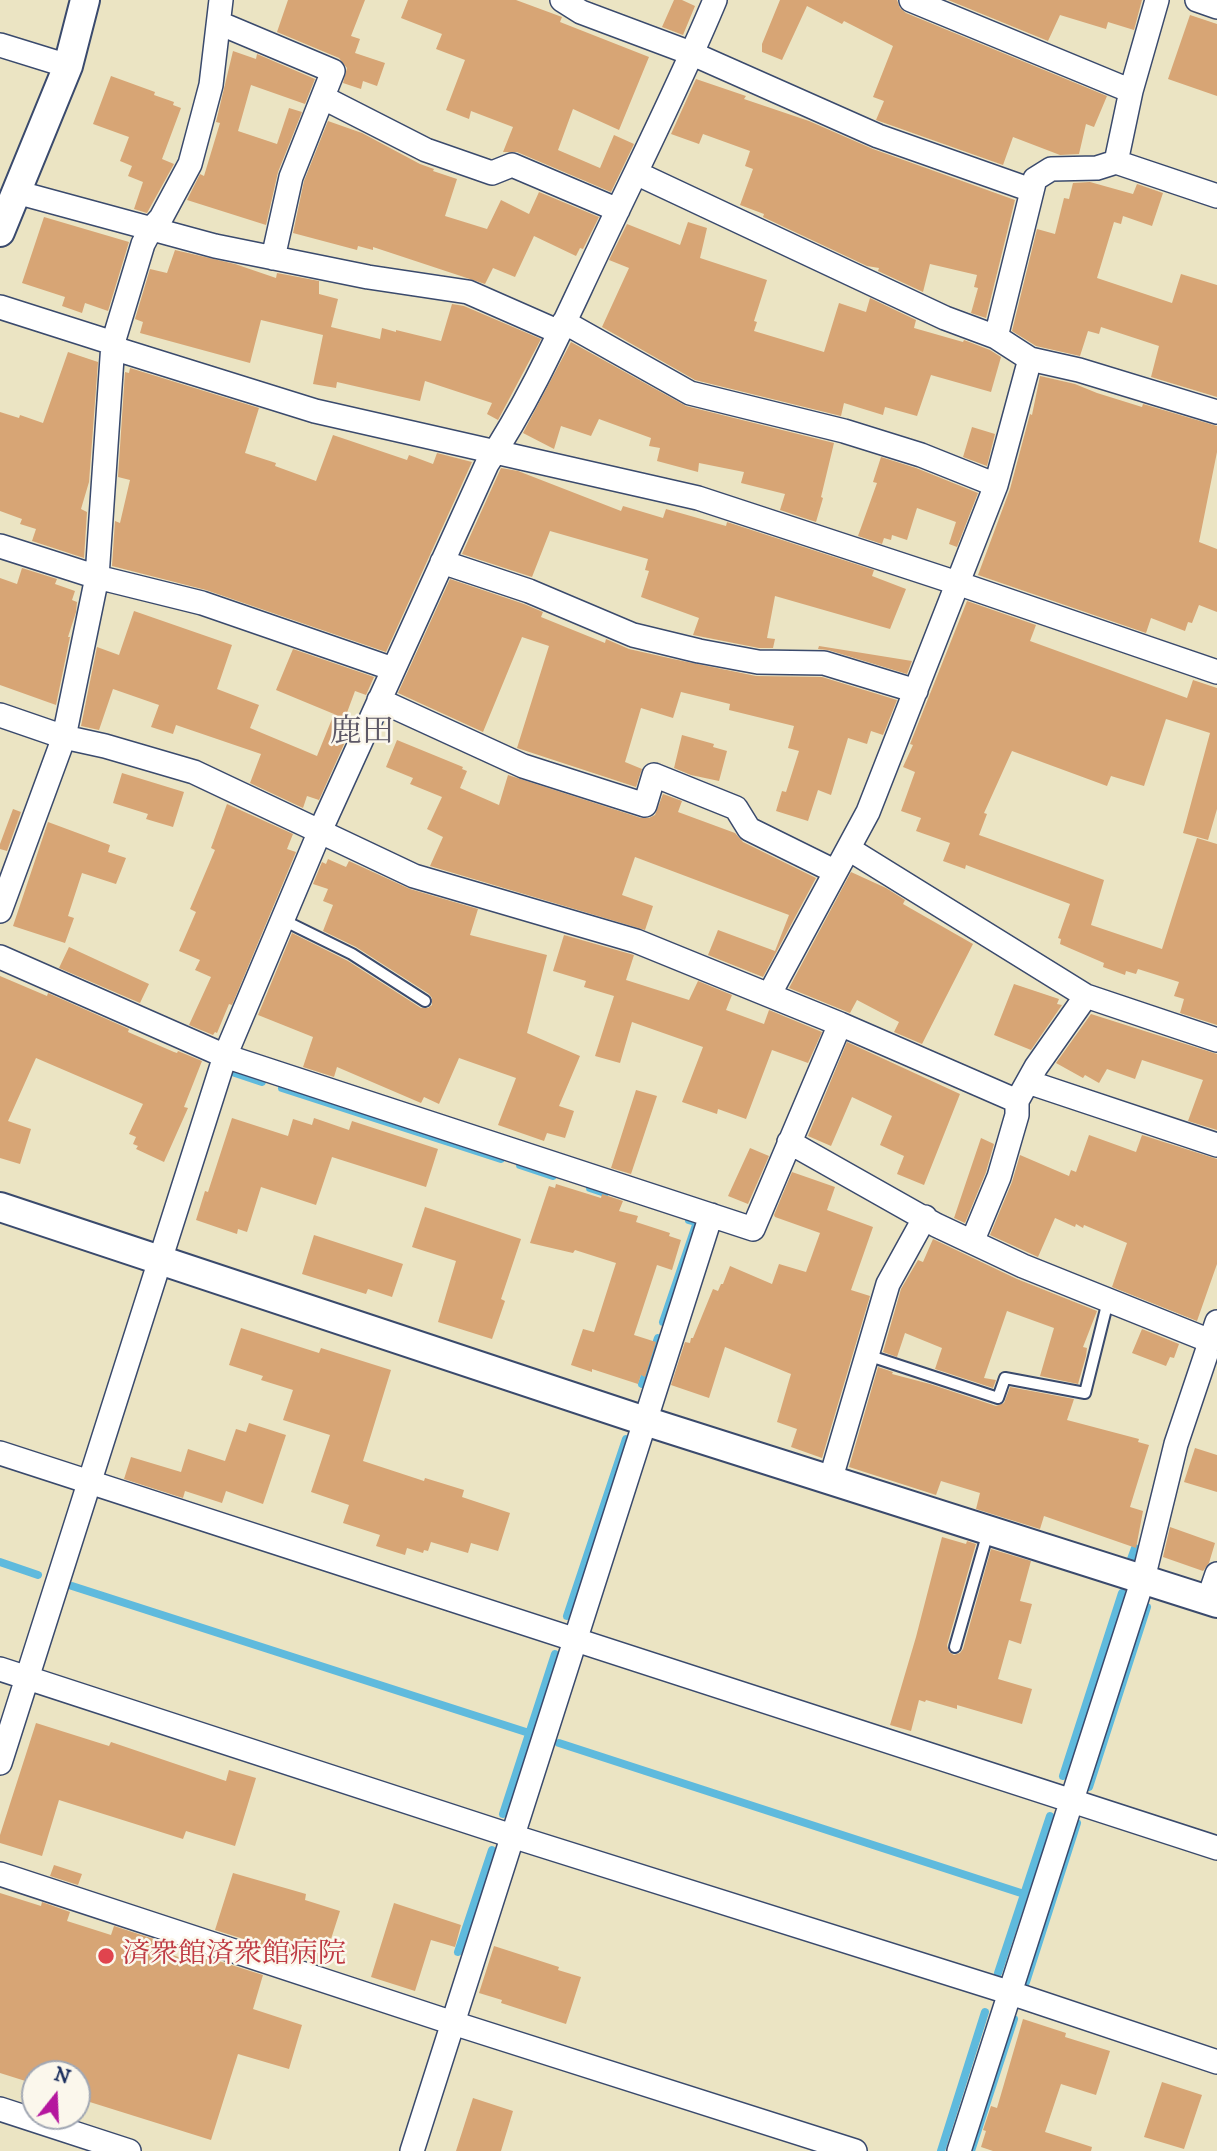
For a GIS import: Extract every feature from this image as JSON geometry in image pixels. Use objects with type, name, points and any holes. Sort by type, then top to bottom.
[{"type":"street","points":[[0,232],[68,66],[85,0]]},
{"type":"street","points":[[0,911],[64,737],[97,577],[113,345],[143,244],[161,218],[190,164],[211,85],[221,0]]},
{"type":"street","points":[[562,0],[581,12],[693,54],[878,136],[1031,190]]},
{"type":"street","points":[[0,1763],[225,1056],[320,831],[487,464],[506,436],[562,327],[693,54],[715,0]]},
{"type":"street","points":[[911,0],[1131,91]]},
{"type":"street","points":[[1116,162],[1131,91],[1157,0]]},
{"type":"street","points":[[1197,0],[1217,7]]},
{"type":"street","points":[[219,23],[333,71],[291,177],[272,258]]},
{"type":"street","points":[[0,45],[68,66]]},
{"type":"street","points":[[324,97],[426,150],[492,173],[512,165],[618,210]]},
{"type":"street","points":[[996,337],[1035,179],[1051,169],[1097,168],[1116,162],[1217,196]]},
{"type":"street","points":[[636,173],[945,318],[996,337],[1030,359],[1079,370],[1217,412]]},
{"type":"street","points":[[16,192],[151,229],[272,258],[368,277],[468,292],[562,327],[690,393],[844,430],[921,455],[996,485]]},
{"type":"street","points":[[0,307],[315,411],[698,498],[1217,672]]},
{"type":"street","points":[[769,995],[869,812],[996,485],[1030,359]]},
{"type":"street","points":[[0,546],[97,577],[202,603],[393,669]]},
{"type":"street","points":[[442,562],[528,591],[633,635],[758,662],[824,663],[916,691]]},
{"type":"street","points":[[379,700],[523,766],[645,805],[654,775],[736,808],[748,829],[835,871]]},
{"type":"street","points":[[0,715],[64,737],[194,772],[414,876],[636,941],[840,1024],[1023,1091],[1217,1145]]},
{"type":"street","points":[[849,849],[1086,996],[1217,1040]]},
{"type":"street","points":[[0,957],[225,1056],[753,1229],[840,1024]]},
{"type":"street","points":[[972,1242],[999,1177],[1023,1091],[1086,996]]},
{"type":"street","points":[[789,1142],[936,1225],[1023,1266],[1108,1301],[1215,1328],[1176,1444],[1143,1579],[959,2151]]},
{"type":"street","points":[[0,1207],[830,1481],[1143,1579],[1214,1592]]},
{"type":"street","points":[[412,2151],[711,1215]]},
{"type":"street","points":[[830,1481],[888,1284],[925,1217]]},
{"type":"street","points":[[0,1453],[1217,1848]]},
{"type":"street","points":[[0,1669],[512,1836],[1011,1993],[1217,2062]]},
{"type":"street","points":[[0,1874],[453,2023],[855,2151]]},
{"type":"street","points":[[0,2109],[129,2151]]},
{"type":"lane","points":[[283,920],[352,954],[425,1001]]},
{"type":"lane","points":[[867,1355],[998,1398],[1005,1378],[1085,1393],[1108,1301]]},
{"type":"lane","points":[[955,1647],[988,1531]]},
{"type":"building","points":[[288,0],[365,0],[351,36],[360,39],[355,53],[385,63],[377,86],[363,81],[361,89],[343,83],[347,68],[339,58],[277,32]]},
{"type":"building","points":[[408,0],[516,0],[562,17],[560,22],[649,57],[619,130],[573,109],[558,150],[600,168],[614,135],[634,144],[611,192],[517,152],[503,152],[513,127],[471,111],[469,119],[446,110],[465,60],[436,49],[442,34],[401,18]]},
{"type":"building","points":[[674,0],[682,0],[695,6],[683,35],[662,27]]},
{"type":"building","points":[[780,0],[897,0],[906,13],[1107,96],[1094,127],[1086,124],[1079,154],[1060,155],[1013,137],[1003,165],[876,120],[884,101],[873,97],[893,46],[844,21],[842,24],[807,6],[782,60],[762,52],[762,44]]},
{"type":"building","points":[[948,0],[1142,0],[1134,30],[1108,22],[1106,29],[1060,15],[1048,41]]},
{"type":"building","points":[[1190,15],[1217,24],[1217,96],[1168,79]]},
{"type":"building","points":[[233,51],[256,59],[257,54],[315,79],[305,104],[251,85],[238,131],[277,144],[289,108],[302,112],[278,172],[266,225],[187,200],[200,174],[204,176],[220,123],[216,122]]},
{"type":"building","points":[[111,76],[155,92],[154,95],[174,102],[173,105],[181,108],[162,159],[174,164],[147,213],[134,209],[143,182],[128,176],[132,166],[120,161],[129,137],[93,124]]},
{"type":"building","points":[[696,79],[746,96],[744,99],[809,121],[873,149],[1015,200],[986,318],[971,313],[978,288],[974,287],[977,275],[930,264],[923,292],[878,271],[879,268],[867,266],[763,217],[764,214],[740,205],[753,169],[745,166],[750,151],[703,134],[699,144],[671,134]]},
{"type":"building","points":[[328,121],[362,133],[434,169],[433,171],[457,179],[445,216],[487,229],[501,200],[529,214],[539,192],[599,217],[583,249],[580,248],[576,256],[534,236],[515,277],[493,268],[485,284],[373,247],[373,250],[358,246],[357,250],[293,233],[304,181]]},
{"type":"building","points":[[1090,182],[1133,194],[1137,184],[1163,193],[1152,226],[1123,216],[1121,224],[1114,222],[1097,278],[1172,303],[1181,274],[1217,285],[1217,397],[1151,377],[1159,346],[1101,327],[1099,334],[1088,331],[1080,356],[1036,346],[1012,331],[1037,229],[1055,234],[1064,198],[1069,199],[1073,183]]},
{"type":"building","points":[[44,217],[129,242],[108,311],[85,303],[82,313],[62,306],[65,297],[22,283]]},
{"type":"building","points":[[688,222],[707,228],[700,258],[767,280],[754,321],[757,322],[754,331],[824,352],[839,303],[866,312],[870,298],[916,320],[914,328],[963,342],[964,340],[1001,357],[991,392],[931,375],[917,416],[885,407],[883,415],[844,403],[841,416],[695,380],[602,327],[629,268],[609,260],[627,224],[680,245]]},
{"type":"building","points":[[175,250],[235,264],[276,278],[277,273],[319,281],[319,294],[338,299],[331,327],[380,339],[382,328],[441,341],[452,304],[464,306],[541,339],[498,420],[487,414],[492,403],[425,381],[420,401],[337,382],[336,388],[313,384],[323,335],[261,320],[250,363],[140,333],[143,322],[135,319],[150,269],[167,273]]},
{"type":"building","points":[[571,342],[686,406],[834,443],[816,522],[780,510],[785,494],[741,483],[744,472],[699,463],[698,472],[657,461],[660,448],[649,446],[651,438],[599,419],[591,436],[561,426],[554,449],[523,433]]},
{"type":"building","points":[[68,352],[98,362],[89,482],[81,509],[87,512],[84,558],[32,541],[36,529],[20,524],[22,519],[0,511],[0,412],[43,423]]},
{"type":"building","points":[[130,368],[259,408],[245,453],[316,481],[333,435],[407,460],[409,455],[433,464],[437,453],[472,462],[386,652],[206,590],[112,566],[115,521],[120,523],[130,480],[118,477],[125,372],[129,373]]},
{"type":"building","points":[[1040,376],[1075,384],[1142,407],[1143,404],[1217,426],[1217,452],[1199,542],[1217,549],[1217,612],[1199,605],[1192,623],[1188,622],[1185,631],[1151,618],[1146,633],[978,575],[1010,489],[1030,414],[1032,415]]},
{"type":"building","points":[[972,427],[995,434],[987,466],[963,457]]},
{"type":"building","points":[[881,457],[978,493],[957,547],[949,544],[956,522],[917,508],[907,540],[892,535],[891,540],[884,538],[882,544],[858,536],[877,483],[873,482]]},
{"type":"building","points":[[501,468],[518,471],[621,511],[623,506],[663,518],[666,509],[726,526],[727,522],[874,570],[872,576],[906,589],[890,629],[775,596],[767,638],[775,639],[773,648],[759,648],[693,635],[699,618],[641,597],[649,571],[645,570],[648,559],[550,531],[532,577],[462,554]]},
{"type":"building","points":[[22,568],[57,579],[55,584],[75,591],[72,600],[77,602],[76,612],[68,637],[56,705],[0,685],[0,578],[17,584]]},
{"type":"building","points":[[450,579],[524,604],[543,612],[541,617],[605,643],[606,639],[629,649],[756,676],[822,677],[897,700],[883,735],[871,731],[867,744],[848,738],[831,795],[818,790],[808,821],[776,811],[782,791],[786,792],[799,751],[788,748],[794,726],[729,710],[730,704],[681,692],[673,718],[641,708],[625,762],[642,769],[636,787],[517,748],[549,646],[522,637],[483,732],[398,693]]},
{"type":"building","points":[[967,601],[1036,625],[1030,641],[1187,698],[1193,680],[1217,688],[1217,809],[1208,840],[1183,833],[1210,733],[1166,719],[1144,786],[1111,776],[1107,786],[1012,751],[984,813],[987,814],[979,835],[1104,880],[1091,925],[1162,949],[1197,838],[1217,844],[1217,1025],[1180,1013],[1184,999],[1174,996],[1179,982],[1138,969],[1136,974],[1126,971],[1125,975],[1103,967],[1104,963],[1060,944],[1061,939],[1058,938],[1070,904],[966,865],[965,869],[943,861],[950,843],[916,831],[921,818],[901,811],[915,772],[903,767],[913,745],[910,744]]},
{"type":"building","points":[[134,611],[232,645],[217,689],[259,705],[250,728],[317,756],[334,714],[276,690],[293,649],[374,677],[366,695],[355,691],[345,718],[354,722],[319,800],[307,796],[303,808],[250,783],[261,754],[176,725],[173,734],[151,727],[159,705],[113,689],[99,730],[81,726],[97,647],[119,655]]},
{"type":"building","points":[[819,646],[912,661],[907,674],[818,649]]},
{"type":"building","points":[[682,735],[714,744],[713,747],[727,751],[719,781],[674,768]]},
{"type":"building","points":[[397,740],[463,767],[462,769],[467,771],[460,788],[499,805],[508,775],[641,818],[655,815],[663,794],[682,801],[678,812],[735,833],[743,842],[816,878],[763,977],[708,955],[718,930],[775,951],[789,915],[635,857],[622,895],[653,906],[645,930],[430,866],[443,837],[427,829],[442,797],[410,784],[413,778],[386,767]]},
{"type":"building","points":[[122,773],[184,792],[173,827],[146,819],[148,814],[113,803]]},
{"type":"building","points":[[227,804],[293,834],[287,849],[296,852],[232,1005],[229,1004],[217,1033],[213,1035],[189,1025],[211,977],[195,970],[200,960],[179,951],[196,912],[190,909],[215,850],[211,848]]},
{"type":"building","points":[[13,809],[21,812],[7,851],[0,849],[0,844]]},
{"type":"building","points":[[48,822],[110,845],[108,852],[126,858],[116,884],[82,873],[68,916],[74,918],[65,943],[13,926]]},
{"type":"building","points":[[328,859],[346,867],[349,861],[410,889],[478,909],[470,935],[547,955],[527,1033],[580,1056],[559,1106],[574,1111],[565,1138],[547,1133],[544,1141],[498,1125],[516,1078],[459,1058],[439,1104],[424,1097],[421,1103],[337,1067],[334,1077],[303,1067],[313,1037],[258,1015],[292,933],[348,961],[421,1008],[432,1005],[429,994],[356,947],[323,931],[333,905],[323,901],[328,889],[313,884],[322,862],[326,864]]},
{"type":"building","points":[[851,872],[886,888],[905,900],[903,904],[973,944],[922,1044],[894,1032],[899,1022],[857,1000],[850,1013],[789,988]]},
{"type":"building","points":[[564,935],[634,955],[626,980],[689,1000],[698,981],[732,995],[726,1010],[764,1024],[769,1010],[822,1032],[808,1063],[772,1050],[746,1119],[718,1109],[717,1114],[682,1102],[703,1047],[632,1022],[620,1063],[595,1056],[614,996],[584,987],[586,981],[553,971]]},
{"type":"building","points":[[69,947],[149,984],[140,1003],[59,968]]},
{"type":"building","points":[[0,976],[47,996],[48,993],[129,1029],[128,1032],[202,1061],[184,1107],[188,1108],[164,1162],[136,1149],[138,1146],[133,1144],[136,1137],[129,1134],[143,1104],[36,1058],[8,1121],[31,1129],[20,1164],[0,1158]]},
{"type":"building","points":[[1014,984],[1059,999],[1057,1004],[1062,1005],[1031,1050],[994,1035]]},
{"type":"building","points":[[1091,1014],[1217,1054],[1217,1130],[1188,1121],[1203,1080],[1142,1060],[1135,1079],[1107,1069],[1099,1083],[1085,1075],[1083,1078],[1056,1063]]},
{"type":"building","points":[[847,1042],[960,1094],[924,1185],[897,1174],[904,1156],[880,1145],[892,1116],[852,1097],[831,1146],[808,1136]]},
{"type":"building","points":[[636,1090],[657,1096],[631,1174],[611,1168]]},
{"type":"building","points":[[232,1118],[288,1136],[293,1119],[312,1125],[314,1118],[349,1130],[352,1121],[438,1149],[426,1187],[332,1157],[316,1205],[261,1187],[247,1232],[238,1229],[237,1234],[196,1220]]},
{"type":"building","points":[[1089,1135],[1136,1152],[1142,1135],[1217,1159],[1217,1264],[1197,1321],[1112,1287],[1127,1243],[1084,1225],[1083,1228],[1076,1224],[1075,1227],[1055,1218],[1038,1257],[990,1235],[1020,1155],[1069,1176],[1071,1170],[1076,1172]]},
{"type":"building","points":[[981,1138],[994,1144],[986,1172],[965,1223],[954,1218]]},
{"type":"building","points":[[750,1148],[769,1156],[748,1204],[728,1196]]},
{"type":"building","points":[[792,1172],[835,1187],[827,1210],[873,1227],[851,1290],[870,1296],[822,1458],[791,1447],[797,1429],[777,1422],[791,1374],[725,1347],[709,1398],[671,1385],[685,1342],[690,1343],[693,1338],[713,1289],[718,1291],[730,1266],[772,1284],[779,1264],[806,1272],[820,1233],[774,1215]]},
{"type":"building","points":[[556,1184],[601,1198],[602,1194],[623,1201],[619,1211],[638,1216],[636,1222],[670,1233],[669,1236],[681,1240],[672,1270],[657,1265],[634,1335],[656,1342],[645,1377],[641,1375],[638,1384],[571,1365],[583,1329],[594,1332],[616,1263],[575,1250],[573,1253],[530,1243],[549,1186],[555,1188]]},
{"type":"building","points":[[425,1207],[521,1239],[501,1299],[505,1301],[492,1339],[438,1322],[456,1261],[412,1247]]},
{"type":"building","points":[[314,1235],[403,1264],[392,1297],[368,1289],[366,1294],[302,1274]]},
{"type":"building","points":[[933,1239],[1017,1279],[1097,1311],[1083,1347],[1087,1348],[1086,1356],[1078,1384],[1040,1376],[1054,1328],[1007,1311],[984,1378],[996,1380],[993,1388],[935,1369],[942,1348],[905,1333],[897,1357],[883,1352],[901,1289],[918,1260],[923,1262]]},
{"type":"building","points":[[241,1328],[319,1353],[321,1348],[391,1370],[363,1461],[424,1481],[425,1478],[464,1490],[462,1497],[510,1513],[498,1551],[471,1543],[468,1553],[431,1542],[428,1551],[424,1550],[423,1553],[407,1548],[405,1555],[376,1546],[380,1535],[343,1523],[349,1505],[311,1492],[330,1435],[283,1420],[293,1390],[261,1380],[263,1376],[229,1365]]},
{"type":"building","points":[[1142,1329],[1179,1344],[1174,1358],[1170,1357],[1166,1366],[1132,1353]]},
{"type":"building","points":[[878,1367],[893,1372],[892,1374],[996,1406],[1004,1403],[1010,1387],[1074,1399],[1067,1420],[1139,1439],[1138,1442],[1149,1445],[1130,1507],[1143,1511],[1136,1548],[1044,1516],[1040,1529],[976,1509],[980,1493],[941,1481],[936,1495],[849,1467]]},
{"type":"building","points":[[249,1423],[286,1435],[263,1504],[226,1491],[222,1503],[185,1491],[183,1498],[124,1479],[131,1457],[181,1472],[188,1449],[225,1461],[236,1429],[246,1432]]},
{"type":"building","points":[[1195,1448],[1217,1455],[1217,1492],[1184,1482]]},
{"type":"building","points":[[1170,1527],[1215,1543],[1209,1563],[1203,1571],[1163,1557]]},
{"type":"building","points":[[942,1537],[976,1544],[947,1645],[949,1652],[954,1655],[963,1649],[991,1549],[1031,1561],[1020,1601],[1032,1604],[1021,1644],[1009,1640],[998,1679],[1032,1689],[1022,1724],[957,1705],[957,1709],[919,1700],[911,1731],[890,1725]]},
{"type":"building","points":[[36,1723],[109,1746],[111,1742],[226,1781],[229,1770],[256,1778],[235,1846],[186,1831],[183,1839],[59,1800],[42,1856],[0,1843],[0,1835]]},
{"type":"building","points":[[54,1865],[82,1874],[78,1885],[50,1876]]},
{"type":"building","points":[[233,1873],[306,1894],[305,1900],[340,1911],[323,1964],[215,1930]]},
{"type":"building","points":[[0,1893],[41,1906],[42,1902],[70,1912],[67,1921],[111,1935],[114,1926],[160,1941],[157,1950],[203,1965],[206,1957],[263,1975],[253,2009],[302,2025],[289,2069],[238,2054],[211,2140],[91,2102],[91,2060],[21,2060],[21,2080],[0,2073]]},
{"type":"building","points":[[394,1903],[461,1925],[455,1947],[431,1940],[415,1991],[371,1977]]},
{"type":"building","points":[[494,1946],[581,1977],[566,2024],[479,1993]]},
{"type":"building","points":[[1023,2019],[1066,2033],[1065,2037],[1110,2051],[1096,2095],[1061,2084],[1045,2132],[1092,2147],[1091,2151],[993,2151],[981,2147],[986,2131],[983,2130],[991,2106],[997,2108]]},
{"type":"building","points":[[1162,2082],[1202,2095],[1184,2149],[1144,2137]]},
{"type":"building","points":[[473,2098],[513,2111],[501,2151],[456,2151]]},
{"type":"waterway","points":[[235,1073],[262,1082]]},
{"type":"waterway","points":[[282,1088],[501,1159]]},
{"type":"waterway","points":[[520,1165],[553,1176]]},
{"type":"waterway","points":[[590,1188],[605,1193]]},
{"type":"waterway","points":[[663,1322],[697,1222],[689,1220]]},
{"type":"waterway","points":[[642,1384],[658,1338]]},
{"type":"waterway","points":[[567,1616],[626,1439]]},
{"type":"waterway","points":[[1131,1559],[1135,1548]]},
{"type":"waterway","points":[[0,1562],[38,1575]]},
{"type":"waterway","points":[[72,1586],[529,1733]]},
{"type":"waterway","points":[[1063,1776],[1122,1593]]},
{"type":"waterway","points":[[1089,1787],[1147,1607]]},
{"type":"waterway","points":[[503,1814],[555,1654]]},
{"type":"waterway","points":[[559,1743],[1024,1894]]},
{"type":"waterway","points":[[998,1973],[1050,1816]]},
{"type":"waterway","points":[[1026,1982],[1077,1823]]},
{"type":"waterway","points":[[458,1952],[492,1850]]},
{"type":"waterway","points":[[941,2151],[985,2012]]},
{"type":"waterway","points":[[971,2151],[1014,2019]]},
{"type":"place","name":"済衆館済衆館病院","points":[[106,1956]]},
{"type":"district","name":"鹿田","points":[[362,734]]}]
